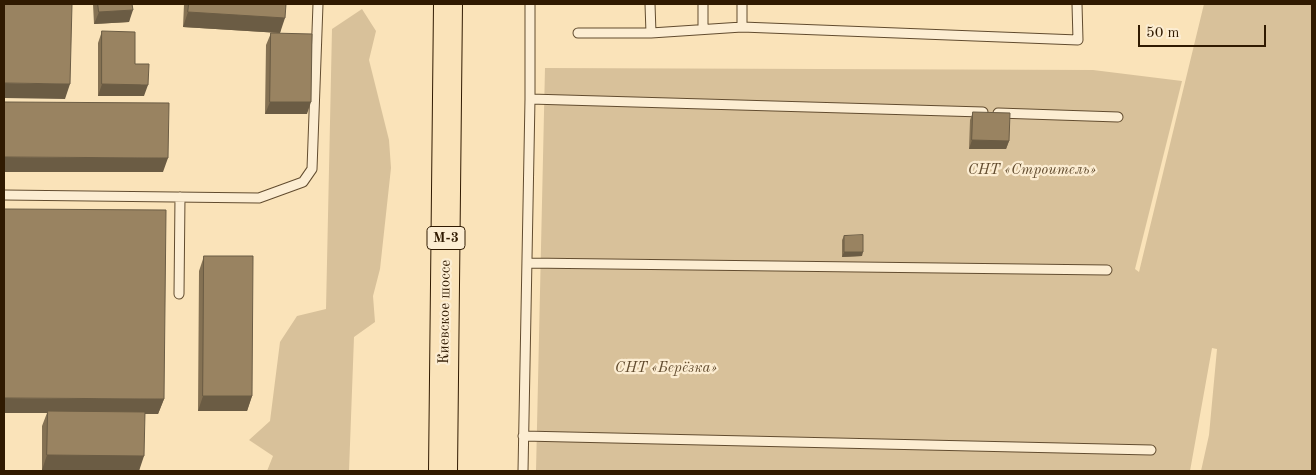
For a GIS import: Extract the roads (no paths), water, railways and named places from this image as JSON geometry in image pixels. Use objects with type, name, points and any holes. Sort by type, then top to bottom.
[{"type":"highway","name":"Киевское шоссе","points":[[443,471],[448,4]]},
{"type":"lane","points":[[4,194],[259,198],[302,182],[312,169],[318,4]]},
{"type":"lane","points":[[522,471],[530,99],[530,4]]},
{"type":"lane","points":[[650,4],[651,33]]},
{"type":"lane","points":[[703,4],[703,28]]},
{"type":"lane","points":[[742,4],[742,27]]},
{"type":"lane","points":[[578,33],[651,33],[703,28],[742,27],[1078,40],[1077,4]]},
{"type":"lane","points":[[530,99],[1118,116]]},
{"type":"lane","points":[[179,294],[180,197]]},
{"type":"lane","points":[[527,263],[1107,270]]},
{"type":"lane","points":[[523,436],[1152,450]]},
{"type":"park label","name":"СНТ «Строитель»","points":[[1032,170]]},
{"type":"park label","name":"СНТ «Берёзка»","points":[[666,368]]}]
